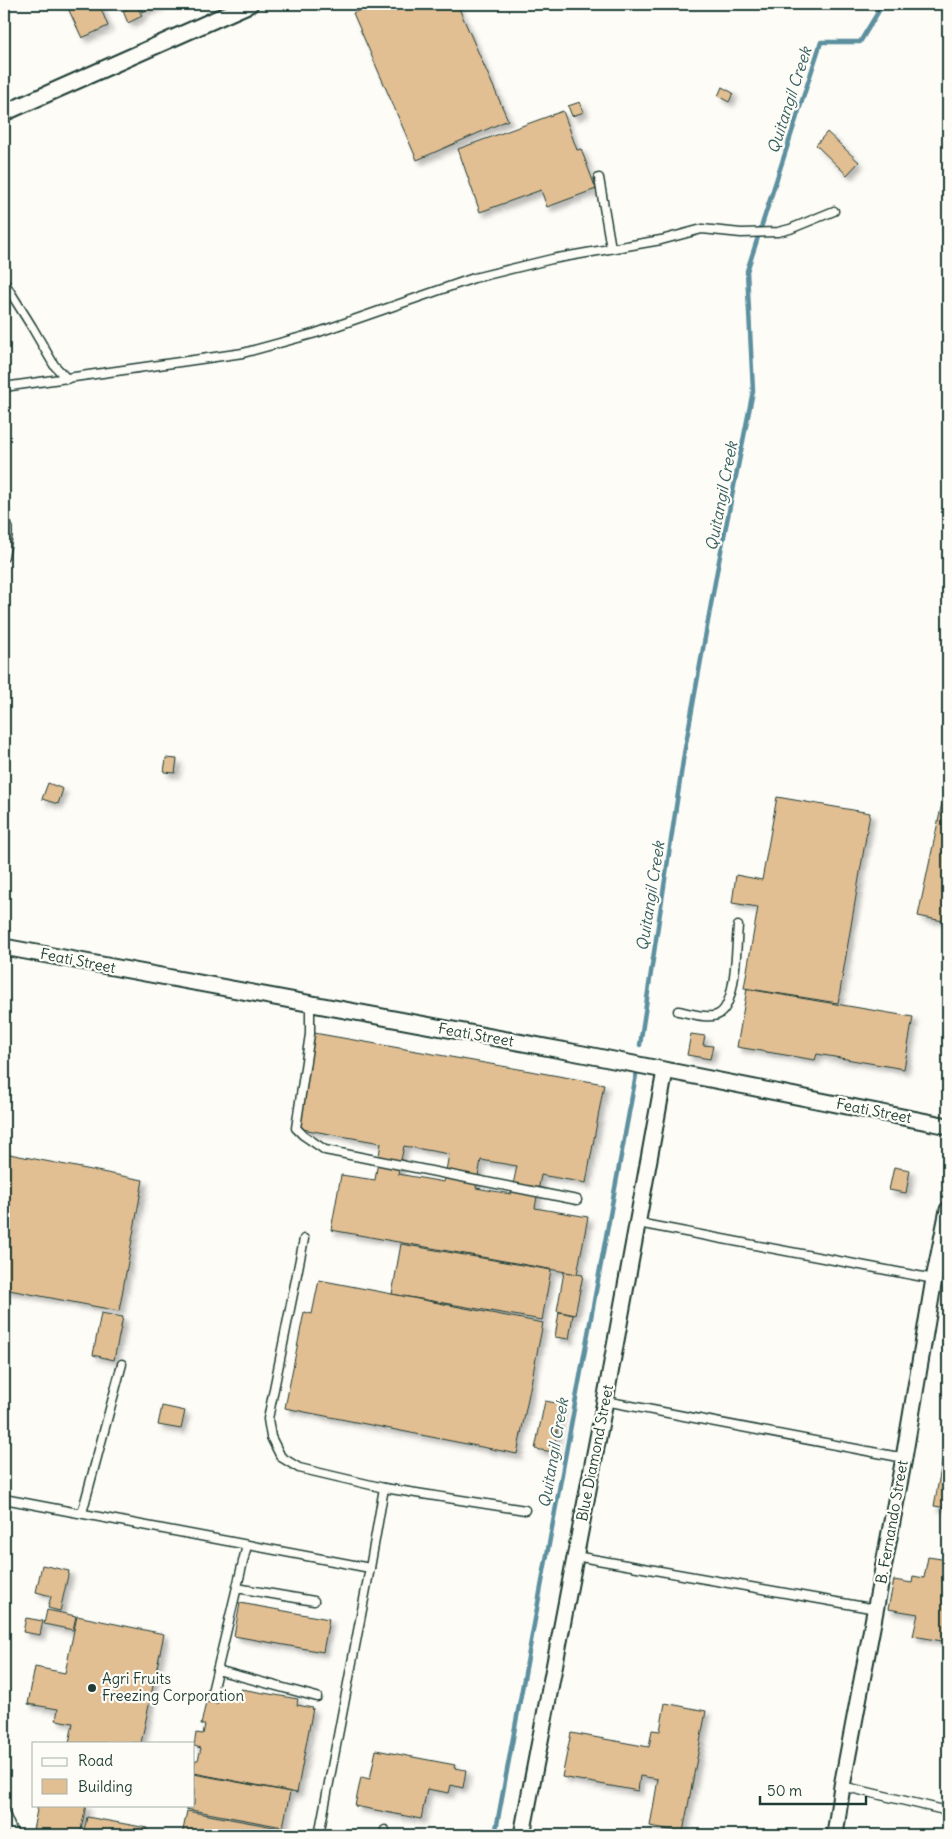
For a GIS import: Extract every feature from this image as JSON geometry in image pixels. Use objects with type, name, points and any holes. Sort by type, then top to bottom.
[{"type":"street","points":[[4,113],[250,4]]},
{"type":"street","name":"Feati Street","points":[[4,947],[583,1054],[948,1126]]},
{"type":"street","name":"Blue Diamond Street","points":[[522,1835],[605,1401],[665,1071]]},
{"type":"street","name":"B. Fernando Street","points":[[835,1835],[842,1786],[904,1458],[934,1279],[948,1210]]},
{"type":"lane","points":[[599,178],[611,248]]},
{"type":"lane","points":[[4,387],[243,353],[316,333],[474,278],[552,259],[661,240],[702,229],[741,233],[766,233],[790,229],[834,211]]},
{"type":"lane","points":[[4,282],[54,365],[67,378]]},
{"type":"lane","points":[[4,517],[8,531],[4,557]]},
{"type":"lane","points":[[678,1011],[707,1016],[719,1015],[727,1007],[732,990],[738,926]]},
{"type":"lane","points":[[310,1004],[310,1034],[296,1128],[311,1141],[325,1150],[577,1200]]},
{"type":"lane","points":[[638,1223],[934,1279]]},
{"type":"lane","points":[[304,1239],[268,1419],[271,1437],[281,1457],[299,1468],[384,1488],[526,1510]]},
{"type":"lane","points":[[82,1513],[108,1408],[122,1364]]},
{"type":"lane","points":[[605,1401],[904,1458]]},
{"type":"lane","points":[[319,1835],[384,1488]]},
{"type":"lane","points":[[4,1499],[170,1532],[370,1568]]},
{"type":"lane","points":[[211,1696],[247,1545]]},
{"type":"lane","points":[[575,1556],[876,1609]]},
{"type":"lane","points":[[237,1588],[314,1600]]},
{"type":"lane","points":[[218,1670],[317,1697]]},
{"type":"lane","points":[[842,1786],[948,1811]]},
{"type":"lane","points":[[4,1812],[14,1835]]},
{"type":"building","points":[[66,4],[99,4],[108,26],[82,38]]},
{"type":"building","points":[[136,4],[142,16],[128,23],[123,11]]},
{"type":"building","points":[[139,4],[161,4],[142,12]]},
{"type":"building","points":[[374,4],[457,4],[508,120],[417,160],[353,13]]},
{"type":"building","points":[[722,87],[733,93],[729,102],[718,96]]},
{"type":"building","points":[[580,102],[584,112],[572,116],[568,106]]},
{"type":"building","points":[[563,111],[577,150],[581,149],[596,189],[547,207],[541,190],[480,212],[458,149]]},
{"type":"building","points":[[827,132],[859,162],[847,175],[816,145]]},
{"type":"building","points":[[166,758],[177,759],[175,773],[164,772]]},
{"type":"building","points":[[948,775],[948,922],[918,916]]},
{"type":"building","points":[[48,783],[63,789],[58,804],[42,799]]},
{"type":"building","points":[[777,797],[870,813],[838,1003],[744,988],[758,907],[732,903],[736,875],[762,880]]},
{"type":"building","points":[[747,989],[913,1017],[904,1069],[817,1054],[815,1060],[737,1047]]},
{"type":"building","points":[[314,1033],[604,1084],[586,1183],[541,1175],[535,1208],[588,1217],[577,1274],[331,1230],[341,1175],[375,1180],[381,1143],[296,1128]],"holes":[[[404,1146],[449,1154],[444,1182],[398,1174]],[[481,1160],[517,1166],[511,1194],[476,1188]]]},
{"type":"building","points":[[691,1034],[705,1036],[703,1045],[713,1046],[710,1059],[687,1055]]},
{"type":"building","points":[[4,1153],[143,1180],[119,1311],[4,1289]]},
{"type":"building","points":[[894,1167],[910,1170],[906,1193],[889,1190]]},
{"type":"building","points":[[401,1244],[551,1270],[542,1320],[392,1294]]},
{"type":"building","points":[[564,1272],[583,1275],[575,1315],[557,1311]]},
{"type":"building","points":[[319,1280],[543,1323],[517,1454],[285,1408],[304,1312],[312,1314]]},
{"type":"building","points":[[559,1312],[573,1315],[569,1339],[555,1337]]},
{"type":"building","points":[[101,1313],[123,1317],[114,1360],[93,1355]]},
{"type":"building","points":[[545,1401],[562,1404],[553,1452],[535,1449]]},
{"type":"building","points":[[162,1406],[185,1411],[181,1429],[158,1425]]},
{"type":"building","points":[[948,1431],[948,1508],[934,1506]]},
{"type":"building","points":[[928,1557],[948,1560],[948,1642],[913,1636],[918,1614],[888,1609],[894,1580],[912,1583],[913,1576],[924,1578]]},
{"type":"building","points":[[42,1565],[69,1571],[60,1611],[48,1608],[51,1596],[36,1592]]},
{"type":"building","points":[[240,1603],[329,1619],[323,1652],[234,1636]]},
{"type":"building","points":[[47,1610],[76,1616],[73,1630],[44,1624]]},
{"type":"building","name":"Agri Fruits Freezing Corporation","points":[[77,1616],[164,1634],[141,1742],[69,1742],[73,1723],[56,1720],[58,1709],[28,1704],[35,1667],[65,1673]]},
{"type":"building","points":[[26,1618],[43,1621],[40,1635],[23,1632]]},
{"type":"building","points":[[241,1689],[298,1699],[297,1705],[313,1708],[297,1793],[195,1773],[195,1760],[198,1760],[201,1748],[195,1746],[196,1733],[203,1734],[205,1725],[201,1725],[206,1702],[217,1704],[220,1690],[240,1694]]},
{"type":"building","points":[[665,1703],[706,1711],[683,1832],[650,1826],[658,1779],[640,1776],[638,1791],[562,1777],[571,1733],[649,1747],[652,1730],[660,1731]]},
{"type":"building","points":[[376,1750],[455,1765],[454,1768],[466,1770],[463,1788],[451,1785],[449,1793],[427,1789],[421,1819],[355,1806],[361,1777],[370,1779]]},
{"type":"building","points":[[195,1774],[290,1792],[283,1827],[186,1809],[187,1806],[195,1806]]},
{"type":"building","points":[[38,1806],[86,1806],[80,1835],[32,1835]]},
{"type":"building","points":[[187,1811],[301,1832],[300,1835],[182,1835]]},
{"type":"building","points":[[87,1817],[147,1828],[146,1835],[83,1835]]},
{"type":"waterway","name":"Quitangil Creek","points":[[640,1045],[684,754],[717,571],[753,391],[747,271],[821,42],[860,42],[883,4]]},
{"type":"waterway","name":"Quitangil Creek","points":[[495,1835],[636,1075]]},
{"type":"place","name":"Agri Fruits Freezing Corporation","points":[[92,1688]]}]
